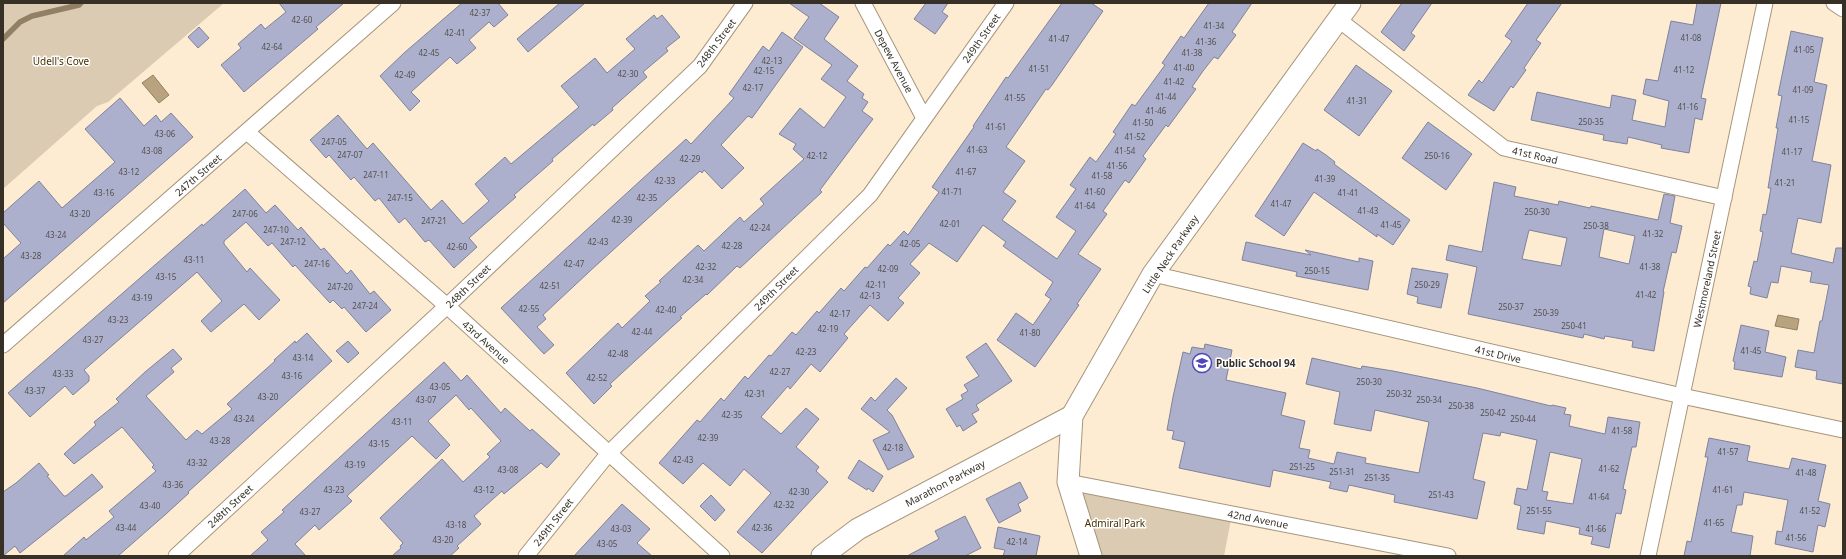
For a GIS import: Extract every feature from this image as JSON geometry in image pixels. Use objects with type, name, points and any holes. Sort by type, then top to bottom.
[{"type":"street","name":"247th Street","points":[[3,345],[393,3]]},
{"type":"street","name":"248th Street","points":[[176,556],[447,306],[700,66],[745,3]]},
{"type":"street","name":"Depew Avenue","points":[[863,3],[924,118]]},
{"type":"street","name":"249th Street","points":[[526,556],[608,454],[870,195],[1006,3]]},
{"type":"street","name":"Little Neck Parkway","points":[[1091,556],[1068,482],[1072,416],[1153,274],[1350,3]]},
{"type":"street","name":"Westmoreland Street","points":[[1648,556],[1765,3]]},
{"type":"street","points":[[1834,3],[1843,9]]},
{"type":"street","name":"41st Road","points":[[1339,20],[1504,148],[1724,198]]},
{"type":"street","name":"43rd Avenue","points":[[247,132],[447,306],[608,454],[722,556]]},
{"type":"street","name":"41st Drive","points":[[1153,274],[1682,396],[1843,430]]},
{"type":"street","name":"Marathon Parkway","points":[[822,556],[858,529],[1072,416]]},
{"type":"street","name":"42nd Avenue","points":[[1068,482],[1448,556]]},
{"type":"green space","name":"Udell's Cove","points":[[3,3],[224,3],[108,102],[97,106],[3,189]]},
{"type":"green space","name":"Admiral Park","points":[[1068,482],[1232,514],[1224,556],[1091,556]]},
{"type":"shaded area","points":[[153,75],[169,95],[159,103],[142,83]]},
{"type":"shaded area","points":[[1778,315],[1799,319],[1797,330],[1775,326]]},
{"type":"building","points":[[279,3],[344,3],[316,27],[318,29],[244,92],[221,65],[241,48],[238,44],[261,24],[265,29],[286,12]]},
{"type":"building","points":[[462,3],[498,3],[508,15],[494,27],[489,22],[469,40],[476,48],[457,64],[450,57],[411,92],[420,101],[410,111],[380,76],[404,53]]},
{"type":"building","points":[[560,3],[585,3],[528,52],[517,39]]},
{"type":"building","points":[[789,3],[819,3],[839,17],[824,39],[858,66],[847,81],[864,94],[862,98],[868,102],[862,111],[873,119],[820,190],[822,192],[740,268],[737,266],[707,295],[706,294],[680,317],[682,318],[610,384],[612,386],[594,404],[566,373],[618,323],[622,328],[650,301],[645,296],[698,245],[704,251],[740,217],[744,222],[764,204],[760,199],[804,159],[793,149],[796,144],[779,134],[800,108],[824,128],[846,97],[821,79],[832,65],[794,38],[809,17]]},
{"type":"building","points":[[926,3],[948,3],[942,12],[948,16],[935,34],[914,19]]},
{"type":"building","points":[[1062,3],[1091,3],[1103,11],[1052,85],[1048,90],[1046,89],[1006,147],[1025,161],[1003,192],[1016,201],[1002,220],[1057,259],[1076,231],[1056,217],[1076,189],[1070,185],[1090,157],[1096,162],[1116,134],[1113,132],[1132,104],[1135,106],[1165,65],[1162,63],[1181,36],[1184,38],[1209,3],[1252,3],[1232,32],[1236,35],[1218,59],[1214,57],[1203,71],[1192,87],[1196,89],[1168,127],[1166,125],[1143,156],[1146,159],[1129,183],[1125,180],[1103,211],[1107,214],[1078,254],[1101,269],[1077,304],[1079,305],[1035,367],[997,340],[1016,313],[1033,325],[1051,299],[1045,295],[1053,282],[1003,246],[1006,242],[983,225],[957,262],[929,243],[910,264],[920,273],[898,298],[904,303],[888,321],[870,305],[844,334],[848,338],[820,372],[811,364],[790,389],[788,386],[761,417],[781,434],[806,408],[819,419],[796,447],[819,467],[816,471],[828,482],[762,553],[737,532],[771,493],[744,469],[730,486],[703,463],[683,484],[659,463],[697,420],[700,422],[721,398],[724,401],[745,376],[748,379],[792,332],[796,335],[817,311],[819,313],[841,288],[844,291],[888,244],[890,246],[904,231],[908,235],[939,192],[932,187],[974,127],[973,126],[1006,77],[1008,78]]},
{"type":"building","points":[[1402,3],[1432,3],[1411,33],[1415,36],[1404,51],[1381,32]]},
{"type":"building","points":[[1528,3],[1562,3],[1536,40],[1541,43],[1524,68],[1526,70],[1513,88],[1511,86],[1494,111],[1468,95],[1479,80],[1482,83],[1512,41],[1505,36]]},
{"type":"building","points":[[1697,3],[1721,3],[1701,98],[1706,99],[1702,120],[1695,118],[1689,153],[1661,148],[1662,145],[1628,137],[1627,144],[1603,140],[1604,135],[1531,120],[1537,92],[1610,108],[1612,95],[1636,100],[1632,120],[1665,127],[1669,101],[1643,94],[1646,79],[1658,81],[1671,21],[1693,25]]},
{"type":"building","points":[[654,15],[657,19],[662,15],[680,37],[666,48],[668,51],[643,72],[647,77],[612,108],[613,110],[594,126],[593,124],[552,159],[553,161],[514,195],[516,197],[469,238],[477,247],[454,268],[429,240],[425,242],[405,218],[399,223],[379,198],[375,201],[354,177],[351,180],[329,155],[326,158],[310,140],[338,115],[367,149],[373,143],[431,210],[442,200],[463,224],[489,201],[475,184],[505,157],[511,164],[579,107],[561,86],[595,58],[607,73],[635,49],[626,39]]},
{"type":"building","points":[[199,27],[209,38],[198,48],[188,37]]},
{"type":"building","points":[[1791,31],[1823,38],[1814,82],[1827,85],[1812,161],[1831,165],[1821,223],[1798,218],[1791,253],[1833,263],[1836,248],[1843,248],[1843,384],[1816,379],[1817,371],[1795,367],[1798,350],[1814,353],[1829,285],[1810,282],[1812,272],[1781,266],[1778,283],[1771,282],[1767,298],[1750,294],[1751,287],[1748,286],[1754,261],[1757,262],[1763,232],[1760,231],[1763,214],[1766,215],[1771,188],[1768,188],[1782,96],[1778,95]]},
{"type":"building","points":[[782,32],[803,47],[752,118],[748,116],[721,145],[744,168],[722,189],[704,170],[702,173],[700,171],[590,271],[543,315],[546,319],[537,327],[554,345],[544,354],[501,308],[686,139],[691,144],[734,98],[729,94],[763,46],[769,51]]},
{"type":"building","points":[[1356,65],[1392,91],[1359,136],[1324,110]]},
{"type":"building","points":[[120,98],[144,126],[156,115],[161,122],[171,113],[193,137],[3,303],[3,259],[21,243],[3,223],[3,213],[39,181],[62,208],[115,162],[85,129]]},
{"type":"building","points":[[1428,122],[1472,154],[1446,190],[1402,158]]},
{"type":"building","points":[[1303,143],[1326,155],[1335,162],[1334,164],[1410,220],[1393,245],[1377,234],[1377,237],[1314,192],[1284,236],[1255,216]]},
{"type":"building","points":[[1494,182],[1516,187],[1514,196],[1558,205],[1559,201],[1590,208],[1591,206],[1658,220],[1664,194],[1675,196],[1670,223],[1682,226],[1676,253],[1672,252],[1663,292],[1654,351],[1632,347],[1633,341],[1605,336],[1604,339],[1584,334],[1583,338],[1468,314],[1477,267],[1446,260],[1449,245],[1482,252]],"holes":[[[1604,229],[1635,236],[1629,264],[1599,257]],[[1529,230],[1567,238],[1561,266],[1522,259]]]},
{"type":"building","points":[[245,189],[266,213],[275,205],[298,230],[301,227],[321,250],[324,248],[347,274],[351,270],[370,294],[374,291],[391,310],[366,332],[344,307],[342,309],[333,300],[330,303],[295,265],[293,267],[272,243],[268,246],[246,222],[224,241],[224,244],[247,272],[250,268],[280,300],[259,320],[244,304],[211,332],[201,321],[222,301],[197,272],[84,370],[89,376],[89,381],[73,395],[65,386],[30,417],[8,393],[202,224],[203,226]]},
{"type":"building","points":[[1246,242],[1311,255],[1305,250],[1359,262],[1359,258],[1373,261],[1368,290],[1296,276],[1297,272],[1242,260]]},
{"type":"building","points":[[1412,268],[1448,274],[1441,308],[1417,303],[1418,297],[1407,294]]},
{"type":"building","points":[[1741,325],[1769,331],[1765,352],[1786,357],[1782,377],[1734,369],[1735,362],[1733,361]]},
{"type":"building","points":[[307,333],[332,361],[188,492],[189,493],[118,556],[63,556],[84,537],[86,540],[114,517],[109,511],[156,471],[152,467],[154,465],[122,427],[74,464],[64,454],[96,425],[94,422],[119,402],[116,399],[145,372],[173,349],[182,359],[171,368],[174,372],[146,396],[186,440],[197,430],[202,434],[232,409],[227,404],[295,341],[296,343]]},
{"type":"building","points":[[348,341],[359,353],[348,363],[336,351]]},
{"type":"building","points":[[986,343],[1012,381],[976,405],[979,410],[972,414],[977,422],[963,431],[960,425],[957,427],[946,409],[963,399],[961,395],[968,391],[964,385],[979,376],[966,357]]},
{"type":"building","points":[[1205,344],[1232,350],[1226,380],[1286,393],[1281,415],[1305,421],[1299,448],[1310,450],[1308,458],[1334,464],[1337,452],[1366,458],[1365,463],[1419,473],[1429,422],[1375,410],[1371,431],[1334,424],[1340,392],[1306,384],[1312,358],[1361,369],[1362,366],[1393,371],[1566,408],[1564,414],[1571,415],[1569,426],[1605,434],[1608,417],[1640,422],[1636,447],[1632,447],[1623,489],[1626,490],[1621,514],[1616,513],[1609,548],[1591,544],[1593,537],[1579,534],[1580,528],[1546,521],[1544,534],[1517,529],[1521,506],[1514,504],[1517,488],[1527,490],[1537,440],[1501,432],[1500,436],[1483,433],[1473,479],[1485,482],[1477,519],[1394,502],[1395,495],[1349,485],[1347,492],[1329,488],[1331,482],[1273,470],[1270,487],[1179,468],[1185,442],[1172,439],[1174,431],[1167,430],[1173,397],[1183,352],[1190,354],[1192,347],[1204,349]],"holes":[[[1550,452],[1582,459],[1573,504],[1546,500],[1548,492],[1542,491]]]},
{"type":"building","points":[[444,362],[461,381],[467,375],[501,413],[505,408],[530,431],[532,429],[560,454],[547,468],[541,463],[504,494],[502,491],[474,516],[481,524],[457,546],[459,548],[450,556],[392,556],[401,548],[400,546],[403,543],[380,518],[442,459],[463,482],[490,457],[487,454],[501,441],[471,408],[469,410],[456,395],[428,421],[450,445],[436,459],[412,436],[347,496],[352,501],[319,530],[315,525],[295,544],[306,556],[250,556],[268,540],[261,532],[284,512],[282,510]]},
{"type":"building","points":[[896,378],[907,388],[887,410],[892,415],[914,457],[888,470],[873,440],[890,432],[861,409],[871,397],[875,401]]},
{"type":"building","points":[[1709,438],[1750,446],[1747,461],[1789,469],[1792,458],[1826,465],[1818,501],[1830,504],[1825,527],[1818,525],[1813,552],[1775,544],[1777,531],[1782,532],[1788,500],[1744,492],[1742,505],[1737,505],[1731,532],[1753,536],[1750,556],[1684,556],[1687,541],[1691,542],[1708,457],[1705,457]]},
{"type":"building","points":[[859,460],[883,476],[873,492],[848,478]]},
{"type":"building","points":[[39,463],[49,475],[47,476],[64,496],[66,496],[92,474],[103,487],[20,553],[15,546],[3,556],[3,492]]},
{"type":"building","points":[[1020,482],[1028,498],[1018,504],[1021,511],[999,523],[986,499]]},
{"type":"building","points":[[711,495],[725,510],[715,521],[700,506]]},
{"type":"building","points":[[622,504],[650,529],[637,543],[652,556],[574,556]]},
{"type":"building","points":[[965,516],[981,548],[965,556],[907,556],[939,539],[935,531]]},
{"type":"building","points":[[998,527],[1040,536],[1036,556],[1003,556],[1005,550],[994,548]]},
{"type":"waterway","points":[[3,39],[20,22],[32,16],[79,5],[81,3]]},
{"type":"place","name":"Public School 94","points":[[1202,363]]}]
